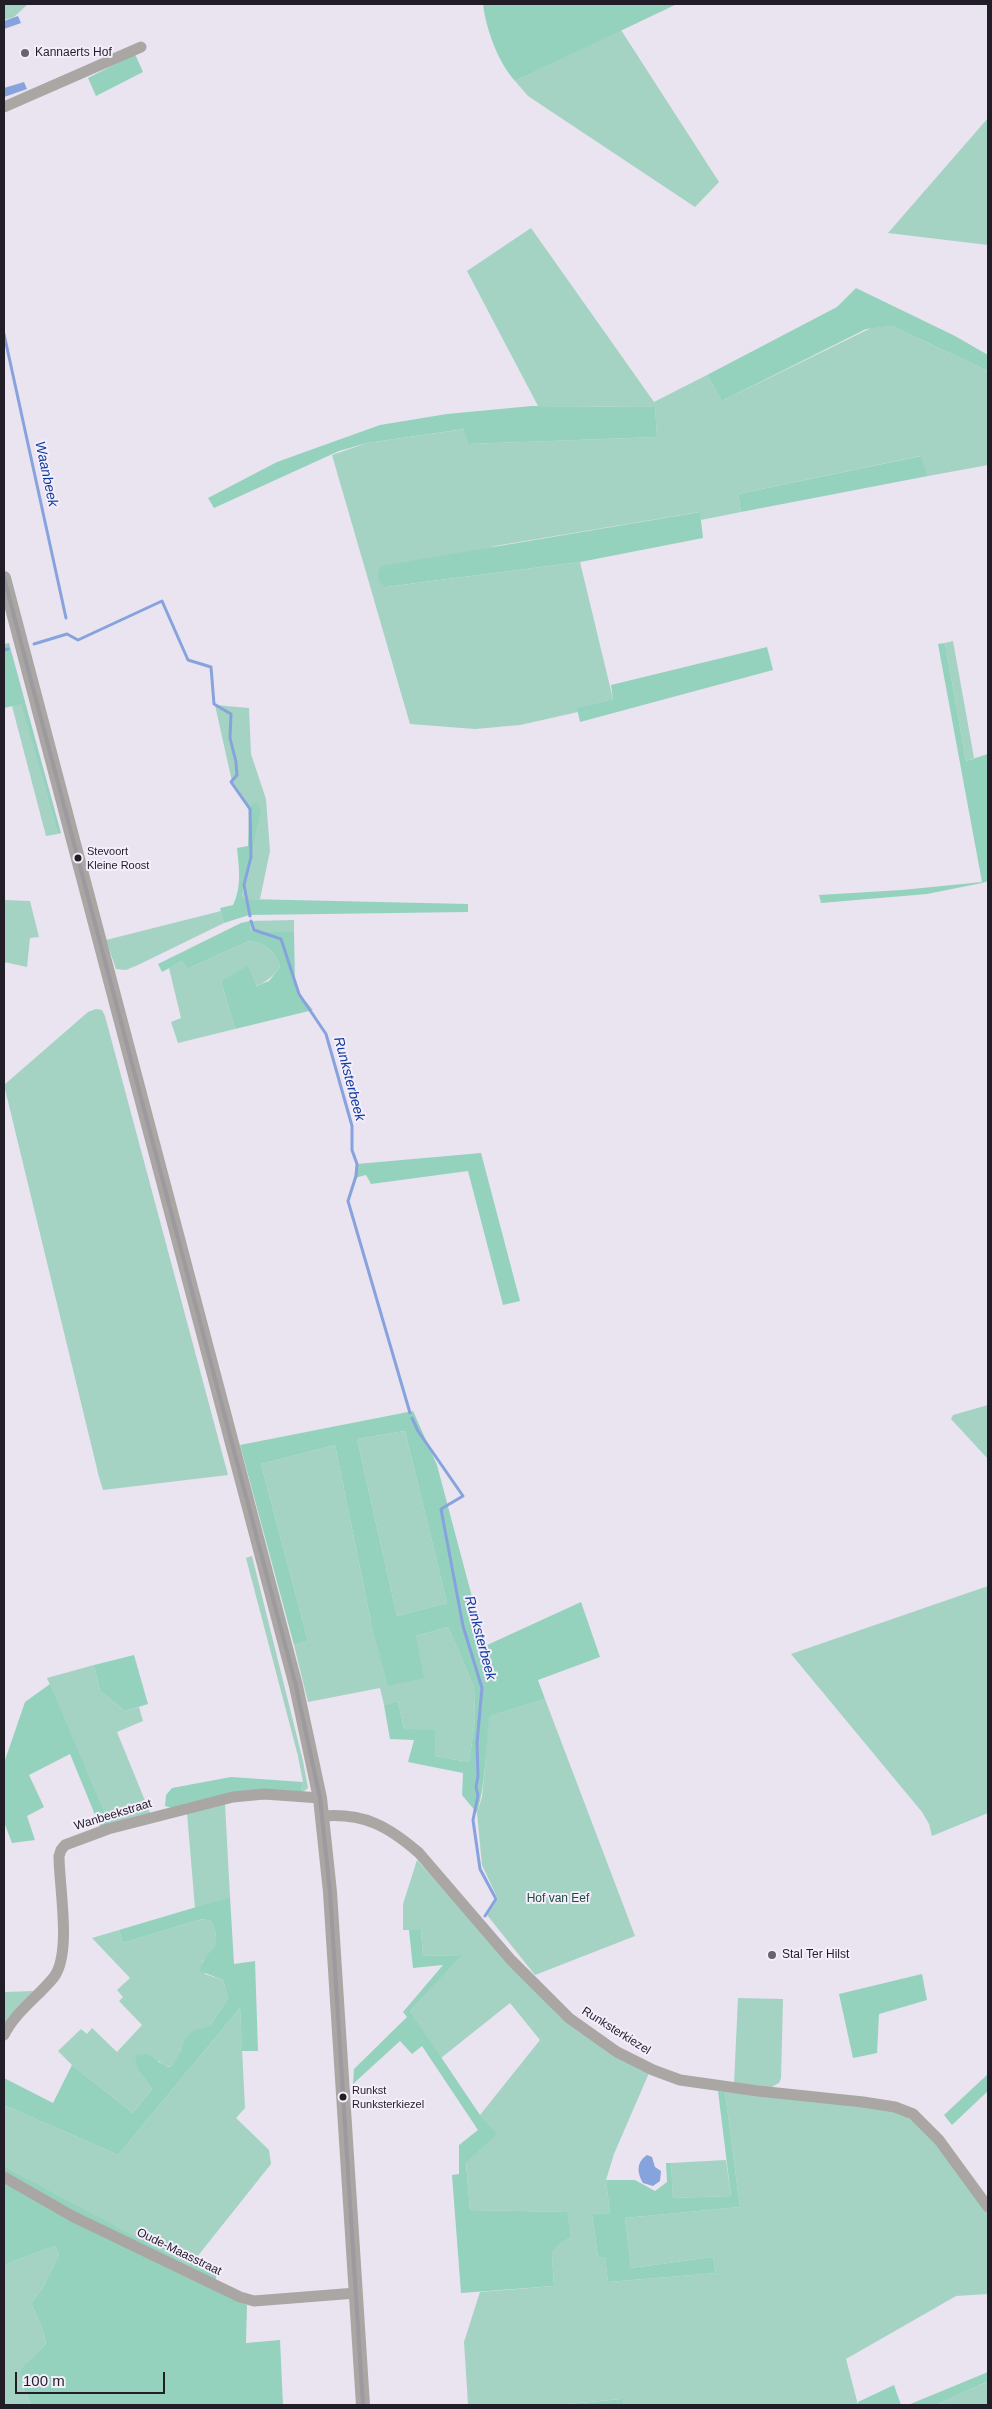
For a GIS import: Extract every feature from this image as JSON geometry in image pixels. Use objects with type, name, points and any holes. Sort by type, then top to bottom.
[{"type":"street","points":[[4,107],[141,47]]},
{"type":"street","points":[[4,578],[296,1686],[320,1798],[330,1892],[363,2405]]},
{"type":"street","name":"Wanbeekstraat","points":[[4,2035],[21,2012],[55,1976],[61,1959],[63,1935],[59,1856],[65,1845],[108,1829],[233,1797],[264,1794],[320,1798]]},
{"type":"street","name":"Runksterkiezel","points":[[323,1816],[345,1814],[361,1818],[384,1827],[401,1837],[419,1853],[511,1960],[569,2018],[617,2052],[653,2070],[680,2080],[758,2091],[863,2102],[895,2107],[913,2114],[939,2140],[988,2207]]},
{"type":"street","name":"Oude-Maasstraat","points":[[4,2177],[72,2216],[240,2297],[254,2301],[356,2293]]},
{"type":"green space","points":[[28,4],[14,17],[4,20],[4,5]]},
{"type":"green space","points":[[483,4],[677,4],[515,81],[498,55],[487,24]]},
{"type":"green space","points":[[621,30],[719,182],[695,207],[528,96],[515,81]]},
{"type":"green space","points":[[135,54],[143,72],[96,96],[88,78]]},
{"type":"green space","points":[[988,118],[988,245],[888,233]]},
{"type":"green space","points":[[531,228],[654,402],[707,375],[722,401],[871,328],[892,326],[988,371],[988,465],[928,476],[920,456],[738,494],[741,512],[701,520],[699,512],[495,546],[386,587],[580,562],[613,699],[578,708],[578,712],[520,725],[475,729],[410,724],[332,455],[367,443],[465,429],[468,444],[657,437],[655,407],[538,406],[467,271]]},
{"type":"green space","points":[[856,288],[955,336],[988,355],[988,371],[892,326],[866,329],[722,401],[707,375],[837,307]]},
{"type":"green space","points":[[532,406],[655,407],[657,437],[468,444],[464,429],[367,443],[339,451],[214,508],[208,498],[277,462],[380,425],[447,414]]},
{"type":"green space","points":[[921,456],[928,476],[741,512],[738,494]]},
{"type":"green space","points":[[700,512],[703,538],[580,562],[385,587],[378,578],[381,566]]},
{"type":"green space","points":[[953,641],[974,758],[966,761],[945,643]]},
{"type":"green space","points":[[9,643],[61,833],[58,834],[21,704],[4,708],[4,644]]},
{"type":"green space","points":[[945,643],[966,761],[988,754],[988,881],[927,894],[821,903],[819,895],[902,890],[982,882],[938,644]]},
{"type":"green space","points":[[767,647],[773,670],[580,722],[577,708],[613,699],[611,685]]},
{"type":"green space","points":[[21,703],[58,834],[46,836],[12,706]]},
{"type":"green space","points":[[215,705],[249,708],[251,754],[266,799],[270,851],[260,899],[246,899],[242,897],[248,872],[251,805],[249,810],[233,786]]},
{"type":"green space","points":[[256,803],[261,809],[242,897],[246,899],[468,904],[468,912],[249,915],[224,923],[220,908],[233,905],[236,898],[239,877],[237,848],[248,846],[249,810],[251,805]]},
{"type":"green space","points":[[4,900],[30,901],[39,937],[30,938],[27,967],[4,962]]},
{"type":"green space","points":[[221,911],[224,923],[138,965],[126,970],[116,969],[106,940]]},
{"type":"green space","points":[[294,920],[294,932],[251,932],[250,921]]},
{"type":"green space","points":[[250,921],[251,932],[294,932],[295,984],[297,991],[313,1010],[235,1029],[221,981],[248,966],[256,986],[269,981],[280,967],[269,949],[255,942],[249,941],[187,969],[182,961],[162,972],[158,964],[241,923]]},
{"type":"green space","points":[[249,941],[269,949],[280,967],[266,981],[254,986],[221,981],[235,1029],[178,1043],[171,1022],[181,1018],[169,968],[182,961],[187,969]]},
{"type":"green space","points":[[96,1009],[102,1010],[105,1016],[228,1475],[103,1490],[99,1477],[4,1085],[88,1012]]},
{"type":"green space","points":[[481,1153],[520,1301],[503,1305],[468,1171],[371,1184],[366,1175],[354,1178],[357,1164]]},
{"type":"green space","points":[[988,1405],[988,1459],[951,1419],[953,1415]]},
{"type":"green space","points":[[413,1411],[437,1465],[485,1646],[581,1602],[600,1657],[538,1680],[545,1699],[489,1716],[484,1777],[477,1813],[462,1795],[463,1773],[408,1762],[414,1740],[390,1739],[384,1705],[398,1701],[404,1729],[435,1730],[435,1756],[469,1762],[475,1720],[474,1687],[448,1627],[416,1636],[424,1678],[388,1686],[371,1622],[335,1445],[261,1464],[308,1641],[294,1645],[240,1445]],"holes":[[[405,1431],[447,1603],[397,1616],[357,1439]]]},
{"type":"green space","points":[[405,1431],[447,1603],[397,1616],[357,1439]]},
{"type":"green space","points":[[335,1445],[371,1622],[416,1636],[448,1627],[474,1687],[475,1720],[469,1762],[435,1756],[404,1729],[398,1701],[384,1705],[380,1688],[308,1702],[294,1645],[308,1641],[261,1464]]},
{"type":"green space","points":[[252,1556],[303,1761],[308,1788],[300,1794],[303,1782],[298,1756],[246,1558]]},
{"type":"green space","points":[[988,1586],[988,1813],[932,1836],[929,1824],[922,1812],[791,1654]]},
{"type":"green space","points":[[134,1655],[148,1704],[125,1711],[100,1691],[94,1665]]},
{"type":"green space","points":[[94,1665],[100,1691],[125,1711],[139,1707],[143,1721],[117,1732],[150,1813],[110,1824],[47,1678]]},
{"type":"green space","points":[[50,1684],[110,1824],[100,1827],[70,1754],[29,1775],[44,1807],[27,1816],[35,1840],[12,1843],[4,1822],[4,1763],[25,1702]]},
{"type":"green space","name":"Hof van Eef","points":[[545,1699],[635,1936],[535,1975],[487,1915],[498,1899],[482,1865],[477,1813],[482,1797],[488,1716]]},
{"type":"green space","points":[[231,1777],[303,1782],[300,1794],[173,1808],[165,1806],[166,1795],[172,1788]]},
{"type":"green space","points":[[225,1804],[230,1897],[195,1908],[187,1813]]},
{"type":"green space","points":[[417,1860],[559,2016],[578,2031],[649,2073],[614,2154],[606,2180],[610,2213],[592,2214],[598,2257],[605,2256],[608,2282],[716,2273],[713,2257],[631,2268],[625,2218],[740,2207],[725,2092],[855,2105],[897,2112],[919,2124],[934,2140],[988,2214],[988,2294],[956,2296],[846,2359],[858,2405],[624,2405],[621,2399],[558,2405],[468,2404],[464,2342],[480,2292],[554,2286],[552,2253],[559,2245],[571,2237],[566,2212],[470,2210],[466,2161],[496,2134],[480,2115],[540,2040],[510,2003],[441,2058],[410,2011],[461,1955],[423,1956],[421,1930],[403,1930],[403,1904]]},
{"type":"green space","points":[[230,1897],[234,1964],[255,1961],[258,2051],[242,2051],[240,2008],[118,2155],[4,2105],[4,2078],[53,2103],[72,2065],[133,2113],[152,2089],[140,2073],[135,2061],[137,2055],[147,2054],[164,2065],[173,2065],[187,2036],[193,2031],[210,2026],[228,1998],[223,1980],[200,1971],[202,1963],[215,1945],[215,1931],[211,1921],[202,1919],[123,1943],[119,1930]]},
{"type":"green space","points":[[202,1919],[211,1921],[216,1934],[214,1948],[202,1962],[205,1974],[223,1980],[228,1998],[210,2026],[181,2048],[178,2061],[171,2066],[164,2066],[159,2061],[140,2073],[152,2089],[133,2113],[72,2065],[58,2051],[81,2029],[87,2034],[92,2028],[117,2052],[142,2025],[119,2001],[123,1997],[117,1990],[130,1978],[92,1938],[119,1930],[123,1943]]},
{"type":"green space","points":[[409,1930],[421,1930],[423,1956],[462,1955],[410,2011],[480,2115],[497,2134],[466,2162],[470,2210],[567,2212],[571,2237],[559,2245],[552,2253],[554,2286],[461,2293],[452,2175],[459,2174],[459,2145],[478,2130],[422,2046],[412,2054],[400,2041],[353,2084],[354,2069],[407,2017],[403,2012],[443,1965],[413,1968]]},
{"type":"green space","points":[[922,1974],[927,2000],[879,2014],[877,2053],[853,2058],[839,1994]]},
{"type":"green space","points":[[35,1991],[4,2027],[4,1992]]},
{"type":"green space","points":[[738,1998],[783,1999],[781,2078],[779,2083],[770,2088],[734,2084]]},
{"type":"green space","points":[[240,2008],[245,2108],[236,2118],[269,2150],[271,2164],[189,2267],[4,2166],[4,2105],[118,2155]]},
{"type":"green space","points":[[988,2074],[988,2091],[952,2125],[944,2115]]},
{"type":"green space","points":[[718,2091],[725,2092],[740,2207],[625,2218],[631,2268],[713,2257],[716,2273],[608,2282],[605,2257],[598,2257],[592,2214],[610,2213],[606,2180],[635,2180],[655,2191],[667,2182],[666,2163],[671,2163],[673,2198],[731,2196]]},
{"type":"green space","points":[[726,2160],[731,2196],[673,2198],[671,2163]]},
{"type":"green space","points":[[4,2166],[189,2266],[197,2256],[216,2273],[216,2290],[247,2305],[246,2343],[280,2340],[283,2405],[31,2405],[23,2387],[20,2372],[26,2363],[46,2344],[44,2333],[31,2303],[42,2289],[59,2255],[55,2246],[11,2262],[4,2267]]},
{"type":"green space","points":[[55,2246],[59,2255],[42,2289],[31,2303],[44,2333],[46,2344],[26,2363],[23,2387],[31,2405],[6,2405],[4,2401],[4,2267],[11,2262]]},
{"type":"green space","points":[[988,2372],[988,2381],[936,2405],[908,2405]]},
{"type":"green space","points":[[988,2381],[988,2405],[936,2405]]},
{"type":"green space","points":[[894,2385],[901,2405],[858,2405],[858,2402]]},
{"type":"green space","points":[[622,2399],[624,2405],[558,2405]]},
{"type":"water","points":[[18,16],[21,23],[4,29],[4,21]]},
{"type":"water","points":[[24,82],[27,89],[4,97],[4,88]]},
{"type":"water","points":[[647,2155],[652,2157],[655,2167],[661,2171],[660,2181],[653,2186],[643,2183],[639,2171],[639,2164]]},
{"type":"waterway","name":"Waanbeek","points":[[4,334],[66,618]]},
{"type":"waterway","name":"Runksterbeek","points":[[67,634],[78,640],[162,601],[188,660],[211,667],[214,704],[231,714],[230,738],[237,775],[231,782],[250,809],[251,857],[244,885],[250,916]]},
{"type":"waterway","name":"Waanbeek","points":[[34,644],[67,634]]},
{"type":"waterway","name":"Waanbeek","points":[[4,650],[8,649]]},
{"type":"waterway","name":"Runksterbeek","points":[[251,921],[254,930],[281,939],[299,994],[326,1034],[352,1126],[352,1150],[357,1164],[356,1176],[348,1201],[410,1413]]},
{"type":"waterway","name":"Runksterbeek","points":[[412,1418],[418,1431],[463,1496],[441,1509],[463,1626],[482,1688],[477,1743],[478,1776],[476,1787],[478,1795],[473,1820],[480,1869],[496,1899],[485,1916]]},
{"type":"transit line","points":[[4,578],[296,1686],[320,1798],[330,1892],[363,2405]]},
{"type":"place","name":"Kannaerts Hof","points":[[25,53]]},
{"type":"place","name":"Stevoort Kleine Roost","points":[[78,858]]},
{"type":"place","name":"Stal Ter Hilst","points":[[772,1955]]},
{"type":"place","name":"Runkst Runksterkiezel","points":[[343,2097]]}]
